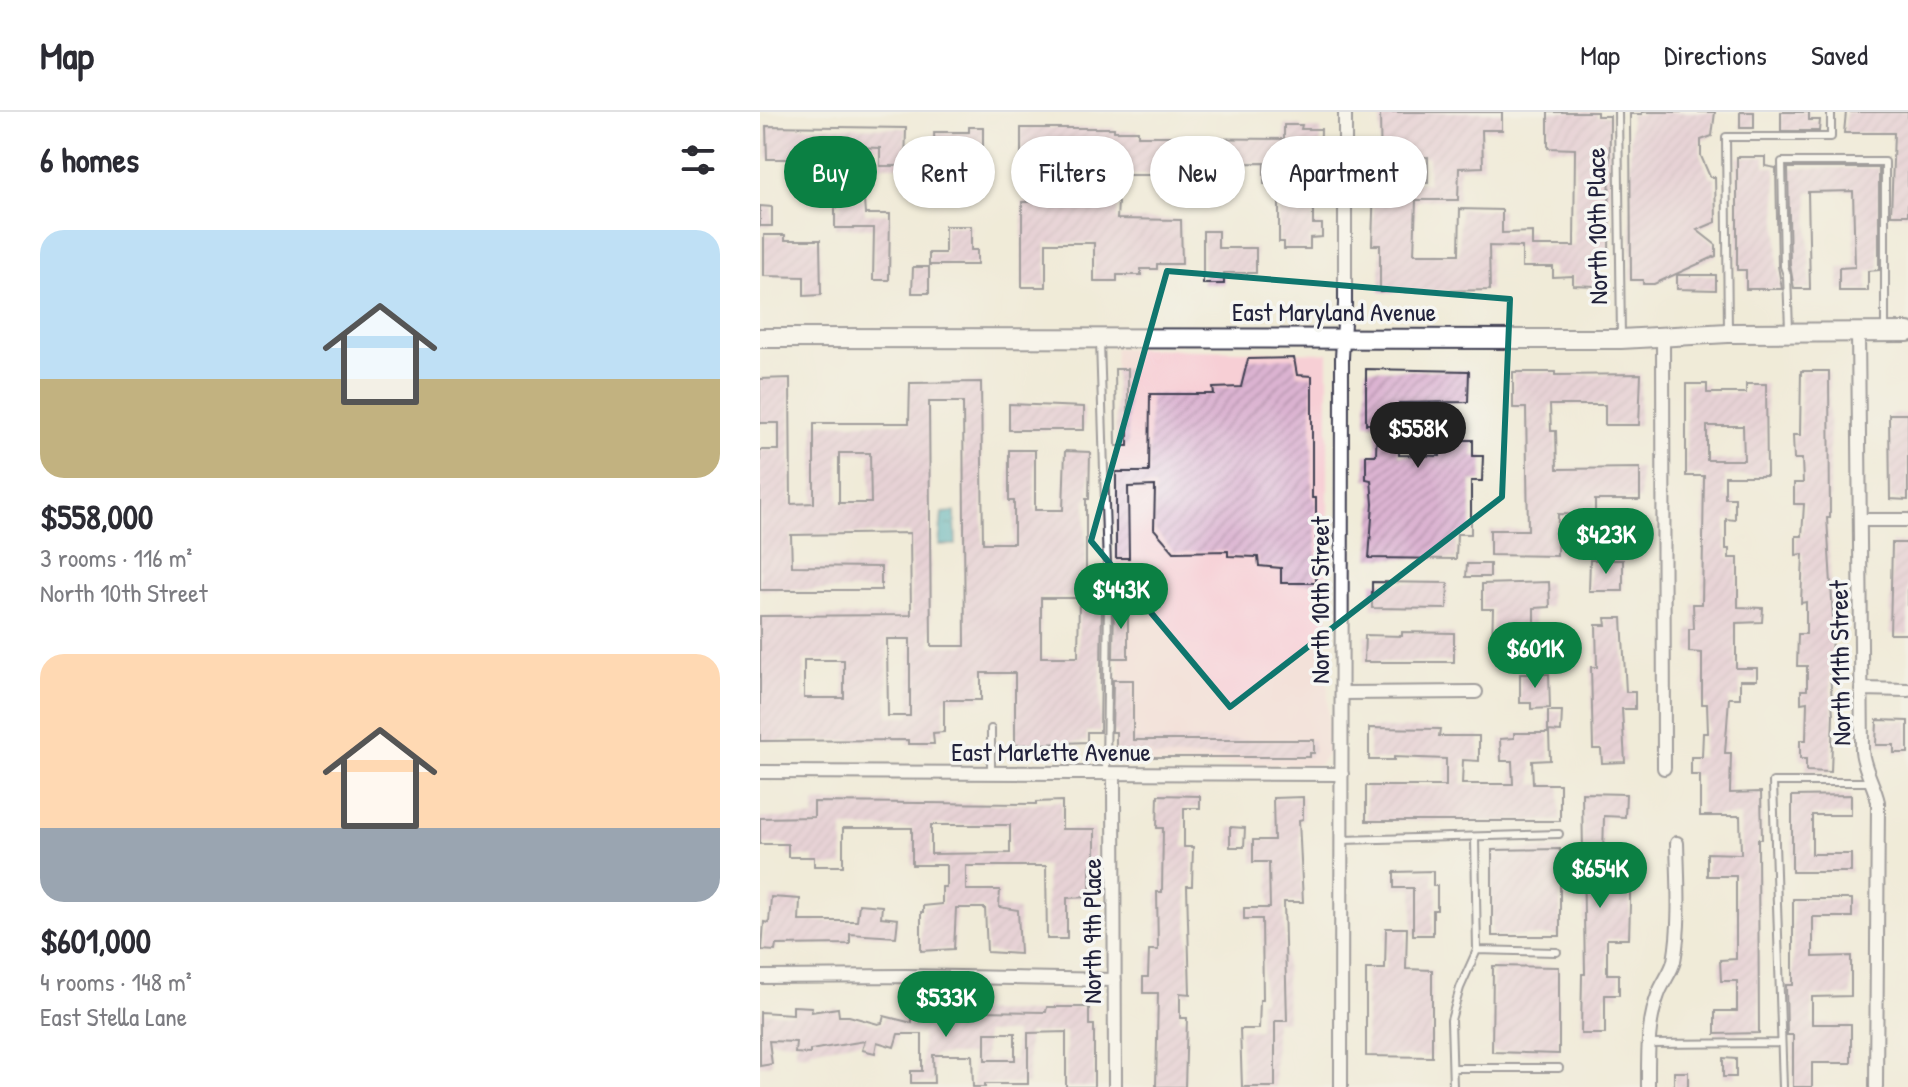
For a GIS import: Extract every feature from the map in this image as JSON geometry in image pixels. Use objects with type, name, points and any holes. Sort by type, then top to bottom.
[{"type":"street","name":"North 10th Street","points":[[1341,1087],[1345,112]]},
{"type":"street","name":"North 11th Street","points":[[1858,332],[1863,760],[1878,802],[1876,1087]]},
{"type":"street","name":"East Maryland Avenue","points":[[760,338],[1621,339],[1728,333],[1908,332]]},
{"type":"street","points":[[1663,337],[1664,768]]},
{"type":"street","points":[[1861,520],[1908,520]]},
{"type":"street","points":[[1861,689],[1908,690]]},
{"type":"street","points":[[1343,693],[1476,692]]},
{"type":"street","name":"East Marlette Avenue","points":[[760,772],[1342,774]]},
{"type":"street","name":"North 9th Place","points":[[1110,775],[1115,1087]]},
{"type":"street","points":[[1648,1087],[1651,1018],[1673,966],[1677,941],[1677,843]]},
{"type":"street","points":[[760,977],[1115,980]]},
{"type":"lane","name":"North 10th Place","points":[[1618,112],[1621,339]]},
{"type":"lane","points":[[1728,333],[1726,137],[1831,137],[1831,112]]},
{"type":"lane","points":[[1790,333],[1784,266],[1782,162],[1885,162],[1885,332]]},
{"type":"lane","points":[[1100,338],[1110,775]]},
{"type":"lane","points":[[991,729],[991,774]]},
{"type":"lane","points":[[1783,1087],[1773,782],[1871,782]]},
{"type":"lane","points":[[1342,840],[1559,834]]},
{"type":"lane","points":[[1453,1087],[1451,1020],[1460,988],[1477,950],[1475,838]]},
{"type":"lane","points":[[1477,950],[1557,952]]},
{"type":"lane","points":[[1648,1044],[1781,1043]]},
{"type":"lane","points":[[1453,1068],[1559,1068]]},
{"type":"highlighted area","points":[[1167,271],[1510,299],[1502,497],[1230,707],[1091,541]]},
{"type":"shaded area","points":[[1115,348],[1328,353],[1328,754],[1319,765],[1115,764],[1114,679],[1119,678],[1118,566],[1115,565]]},
{"type":"water","points":[[955,512],[956,545],[939,545],[942,513]]},
{"type":"building","points":[[1380,112],[1502,112],[1502,130],[1482,130],[1483,167],[1459,168],[1458,200],[1427,200],[1427,136],[1380,136]]},
{"type":"building","points":[[1548,112],[1597,112],[1597,116],[1610,116],[1609,258],[1597,258],[1596,286],[1573,285],[1573,276],[1553,277],[1553,267],[1522,267],[1522,247],[1489,246],[1490,290],[1380,292],[1380,245],[1372,245],[1373,208],[1416,208],[1414,254],[1459,254],[1460,209],[1502,210],[1502,233],[1532,232],[1532,246],[1574,246],[1575,149],[1548,148]]},
{"type":"building","points":[[1715,112],[1712,136],[1701,140],[1701,156],[1710,177],[1715,177],[1716,222],[1697,230],[1716,245],[1716,256],[1654,284],[1631,280],[1630,114]]},
{"type":"building","points":[[1740,112],[1754,112],[1754,128],[1740,128]]},
{"type":"building","points":[[1781,112],[1809,112],[1809,120],[1820,120],[1819,131],[1781,131]]},
{"type":"building","points":[[1846,112],[1908,112],[1908,215],[1891,215],[1894,133],[1844,133]]},
{"type":"building","points":[[1284,125],[1321,129],[1321,136],[1284,136]]},
{"type":"building","points":[[766,126],[906,128],[906,136],[893,136],[893,166],[880,166],[877,136],[784,136],[784,159],[767,159]]},
{"type":"building","points":[[969,127],[983,127],[983,136],[934,136],[934,132],[969,132]]},
{"type":"building","points":[[1021,128],[1114,128],[1114,131],[1138,131],[1138,136],[1150,136],[1150,175],[1134,175],[1134,136],[1021,136]]},
{"type":"building","points":[[1245,139],[1261,139],[1261,163],[1245,163]]},
{"type":"building","points":[[1737,157],[1765,157],[1765,166],[1776,168],[1778,266],[1782,289],[1746,289],[1746,270],[1737,270]]},
{"type":"building","points":[[1788,168],[1879,168],[1879,270],[1868,271],[1868,291],[1839,291],[1839,268],[1855,267],[1853,191],[1808,192],[1810,289],[1794,289],[1790,265]]},
{"type":"building","points":[[760,206],[772,207],[772,226],[760,226]]},
{"type":"building","points":[[835,208],[865,208],[865,214],[890,214],[889,280],[873,280],[874,228],[835,228]]},
{"type":"building","points":[[1022,208],[1118,208],[1117,219],[1181,220],[1182,264],[1157,264],[1157,269],[1141,269],[1141,275],[1117,275],[1117,281],[1094,281],[1094,243],[1046,243],[1046,287],[1022,287]]},
{"type":"building","points":[[1279,208],[1313,208],[1313,224],[1322,224],[1322,237],[1310,238],[1310,249],[1284,249],[1284,242],[1279,242]]},
{"type":"building","points":[[945,226],[971,226],[971,250],[977,250],[977,265],[929,265],[929,253],[945,253]]},
{"type":"building","points":[[1203,231],[1218,231],[1218,248],[1256,248],[1256,273],[1224,273],[1224,284],[1203,284]]},
{"type":"building","points":[[764,235],[785,235],[785,240],[820,240],[821,295],[804,296],[804,277],[764,276]]},
{"type":"building","points":[[913,267],[929,267],[929,293],[912,293]]},
{"type":"building","points":[[1677,275],[1716,275],[1716,290],[1677,289]]},
{"type":"building","points":[[1294,358],[1297,375],[1312,376],[1316,583],[1281,583],[1281,568],[1259,566],[1258,557],[1228,556],[1228,551],[1174,552],[1154,529],[1155,486],[1128,487],[1129,558],[1116,558],[1116,472],[1149,472],[1150,394],[1214,394],[1213,388],[1241,387],[1248,359]]},
{"type":"building","points":[[1115,369],[1128,369],[1128,446],[1116,446]]},
{"type":"building","points":[[1366,369],[1469,371],[1468,402],[1399,403],[1399,455],[1440,456],[1440,440],[1473,440],[1473,456],[1483,456],[1482,481],[1471,481],[1471,534],[1457,534],[1456,559],[1369,558],[1373,504],[1371,480],[1366,479],[1366,455],[1376,455],[1377,424],[1366,424]]},
{"type":"building","points":[[1801,371],[1829,371],[1830,518],[1827,518],[1833,617],[1831,772],[1806,771],[1806,759],[1800,759],[1800,740],[1806,740],[1807,702],[1801,703],[1801,690],[1807,690],[1807,666],[1797,666],[1798,634],[1806,634],[1806,602],[1801,603],[1803,554],[1796,555],[1796,536],[1802,536],[1804,504],[1794,504],[1794,483],[1803,483],[1802,459],[1794,459],[1793,435],[1800,435]]},
{"type":"building","points":[[1513,372],[1641,374],[1639,425],[1605,425],[1605,405],[1550,405],[1551,431],[1556,431],[1557,469],[1640,468],[1640,500],[1595,500],[1595,515],[1558,514],[1557,556],[1490,555],[1490,530],[1528,530],[1526,408],[1513,408]]},
{"type":"building","points":[[790,378],[791,504],[814,503],[814,423],[909,423],[910,383],[981,382],[983,543],[1014,543],[1014,501],[1009,501],[1009,450],[1035,450],[1035,510],[1063,510],[1065,451],[1090,452],[1089,499],[1086,499],[1086,571],[1094,571],[1095,603],[1102,603],[1100,732],[1087,732],[1087,742],[1015,745],[1015,673],[981,673],[981,700],[944,700],[944,732],[933,733],[934,744],[908,744],[908,740],[760,741],[760,616],[911,615],[910,533],[791,535],[792,566],[881,567],[881,590],[760,590],[760,450],[779,450],[779,423],[760,423],[760,379]],"holes":[[[929,402],[963,402],[965,646],[931,646]],[[839,453],[870,453],[871,503],[839,503]],[[1041,598],[1079,598],[1078,657],[1041,657]],[[887,639],[910,639],[910,716],[888,716]],[[804,660],[844,660],[844,698],[804,698]]]},
{"type":"building","points":[[1686,384],[1707,384],[1707,393],[1746,393],[1746,384],[1766,384],[1767,476],[1725,476],[1725,498],[1735,498],[1735,520],[1726,519],[1726,549],[1729,549],[1729,558],[1738,558],[1738,607],[1763,608],[1762,622],[1736,623],[1736,668],[1757,668],[1757,680],[1740,680],[1740,698],[1729,698],[1725,753],[1731,753],[1730,793],[1761,792],[1762,839],[1758,839],[1759,1033],[1715,1034],[1715,1011],[1737,1011],[1737,981],[1721,981],[1720,960],[1736,959],[1736,876],[1707,876],[1707,853],[1741,854],[1740,816],[1700,816],[1700,775],[1691,775],[1691,757],[1702,757],[1703,733],[1708,733],[1707,704],[1702,704],[1702,653],[1689,652],[1689,629],[1694,629],[1693,604],[1702,604],[1704,476],[1686,476]],"holes":[[[1707,426],[1743,426],[1744,460],[1707,460]]]},
{"type":"building","points":[[1009,404],[1084,407],[1084,430],[1009,430]]},
{"type":"building","points":[[1889,414],[1908,414],[1908,500],[1890,499]]},
{"type":"building","points":[[1892,543],[1908,543],[1908,634],[1890,634]]},
{"type":"building","points":[[1590,560],[1623,560],[1623,591],[1589,591]]},
{"type":"building","points":[[1467,564],[1490,564],[1490,577],[1466,577]]},
{"type":"building","points":[[1372,582],[1448,583],[1447,609],[1372,608]]},
{"type":"building","points":[[1549,582],[1550,607],[1534,608],[1534,652],[1500,651],[1500,644],[1492,644],[1493,609],[1482,609],[1482,584]]},
{"type":"building","points":[[1114,603],[1128,603],[1128,658],[1113,658]]},
{"type":"building","points":[[1605,618],[1622,618],[1626,692],[1635,692],[1635,709],[1622,709],[1625,762],[1602,763],[1601,749],[1593,749],[1591,667],[1597,667],[1596,625],[1606,625]]},
{"type":"building","points":[[1402,632],[1454,633],[1454,662],[1364,662],[1365,635],[1402,636]]},
{"type":"building","points":[[1520,674],[1549,674],[1550,708],[1531,709],[1531,703],[1520,703]]},
{"type":"building","points":[[1113,680],[1133,680],[1133,740],[1314,740],[1314,753],[1310,753],[1310,757],[1152,757],[1152,753],[1116,753],[1116,732],[1112,732]]},
{"type":"building","points":[[1548,711],[1562,711],[1561,732],[1548,731]]},
{"type":"building","points":[[1877,720],[1908,721],[1908,753],[1894,753],[1894,745],[1876,745]]},
{"type":"building","points":[[1369,728],[1440,729],[1439,736],[1479,736],[1479,761],[1463,760],[1462,784],[1513,784],[1512,761],[1501,761],[1500,739],[1514,738],[1514,733],[1549,733],[1550,760],[1532,761],[1533,784],[1560,784],[1560,821],[1366,821],[1366,786],[1446,786],[1446,759],[1394,757],[1394,760],[1369,760]]},
{"type":"building","points":[[1582,793],[1626,794],[1625,817],[1604,816],[1606,882],[1630,881],[1629,939],[1607,939],[1607,974],[1619,974],[1619,995],[1605,995],[1605,1034],[1581,1034],[1582,974],[1585,974]]},
{"type":"building","points":[[1158,795],[1200,796],[1200,808],[1184,808],[1184,847],[1193,847],[1192,886],[1187,886],[1190,994],[1180,993],[1180,1018],[1187,1018],[1185,1087],[1156,1087],[1158,993],[1143,993],[1143,977],[1148,977],[1149,950],[1158,950],[1157,892],[1162,892],[1163,828],[1157,828]]},
{"type":"building","points":[[1851,795],[1851,815],[1812,815],[1812,854],[1851,854],[1851,872],[1792,872],[1792,796]]},
{"type":"building","points":[[1303,797],[1303,819],[1299,820],[1303,902],[1284,902],[1287,1021],[1275,1021],[1275,1087],[1242,1087],[1240,1029],[1259,1029],[1260,1000],[1263,1000],[1262,919],[1244,919],[1244,908],[1270,908],[1269,862],[1253,862],[1253,840],[1274,840],[1273,798]]},
{"type":"building","points":[[1062,801],[1062,829],[1095,829],[1095,866],[1090,866],[1090,897],[1067,898],[1067,939],[1047,939],[1046,866],[966,866],[966,890],[1000,890],[999,907],[1018,910],[1020,954],[987,952],[985,908],[956,908],[954,949],[921,951],[921,912],[923,906],[942,904],[946,865],[912,865],[912,828],[843,828],[843,866],[814,866],[814,857],[788,857],[788,844],[760,844],[760,818],[814,817],[814,802]],"holes":[[[931,825],[1010,825],[1010,853],[931,854]]]},
{"type":"building","points":[[1230,827],[1245,828],[1244,847],[1230,847]]},
{"type":"building","points":[[1560,849],[1560,936],[1492,936],[1492,850]]},
{"type":"building","points":[[1433,871],[1433,886],[1437,886],[1437,910],[1433,910],[1433,935],[1413,935],[1413,888],[1394,888],[1394,872]]},
{"type":"building","points":[[771,897],[800,899],[799,921],[857,921],[859,904],[882,906],[881,917],[898,919],[896,937],[850,934],[850,944],[776,945],[775,951],[762,950],[764,922],[769,923]]},
{"type":"building","points":[[1793,899],[1852,899],[1852,917],[1813,917],[1813,957],[1851,956],[1851,996],[1812,997],[1812,1024],[1851,1024],[1851,1063],[1812,1063],[1812,1087],[1793,1087],[1793,1035],[1787,1035],[1786,985],[1793,985]]},
{"type":"building","points":[[1386,928],[1407,928],[1406,969],[1432,970],[1432,1057],[1366,1056],[1366,969],[1385,969]]},
{"type":"building","points":[[1493,966],[1559,967],[1559,1054],[1492,1052]]},
{"type":"building","points":[[793,1006],[812,1007],[811,1012],[838,1008],[839,1016],[878,1024],[882,1023],[884,1016],[912,1023],[912,1010],[1046,1012],[1047,1007],[1089,1007],[1089,1025],[1094,1025],[1094,1087],[1066,1087],[1066,1032],[1028,1033],[1028,1084],[973,1087],[972,1055],[933,1055],[934,1083],[911,1083],[911,1071],[922,1071],[922,1034],[898,1034],[894,1047],[877,1042],[875,1053],[862,1050],[865,1041],[810,1050],[810,1054],[795,1053],[796,1042],[769,1041],[772,1064],[760,1066],[760,1012],[793,1014]],"holes":[[[985,1033],[1015,1033],[1015,1060],[985,1060]]]},
{"type":"building","points":[[1723,1058],[1736,1059],[1736,1077],[1723,1077]]},
{"type":"building","points":[[1674,1072],[1688,1072],[1688,1087],[1674,1087]]}]
